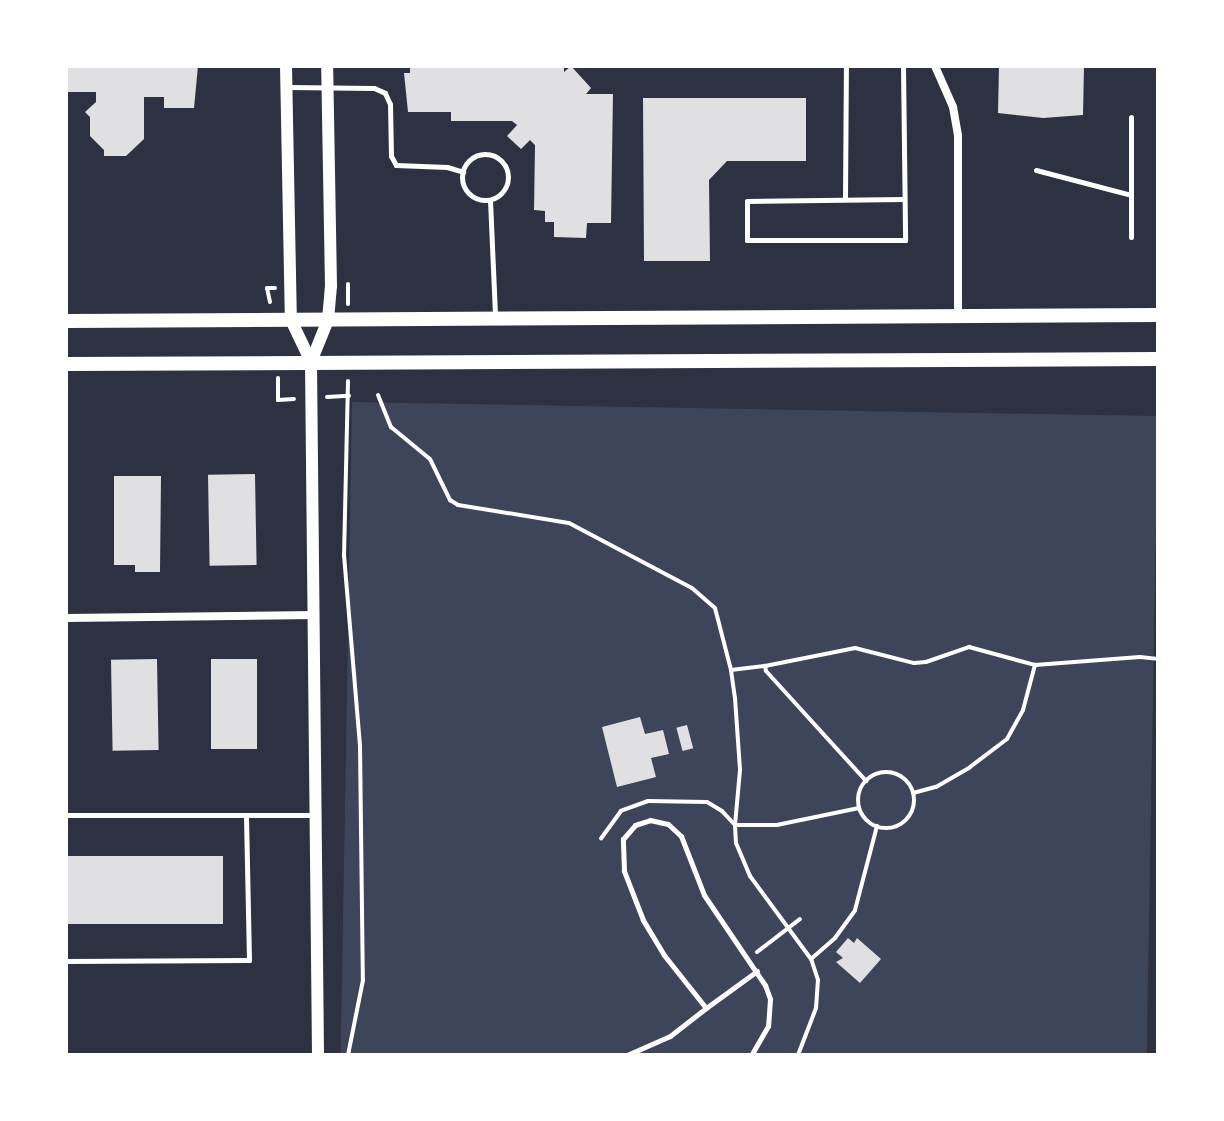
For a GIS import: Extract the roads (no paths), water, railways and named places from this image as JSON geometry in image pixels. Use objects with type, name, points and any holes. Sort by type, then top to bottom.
[{"type":"main road","points":[[66,321],[1158,315]]},
{"type":"main road","points":[[66,364],[1158,359]]},
{"type":"street","points":[[286,66],[291,320],[311,362]]},
{"type":"street","points":[[318,1055],[311,362],[328,320],[331,286],[327,66]]},
{"type":"street","points":[[935,66],[953,107],[958,136],[958,316]]},
{"type":"street","points":[[66,618],[315,615]]},
{"type":"lane","points":[[845,199],[846,66]]},
{"type":"lane","points":[[903,66],[905,240],[747,240],[747,201],[904,199]]},
{"type":"lane","points":[[287,87],[374,88],[385,93],[390,104],[391,156],[396,165],[447,167],[463,172]]},
{"type":"lane","points":[[1131,117],[1131,237]]},
{"type":"lane","points":[[479,155],[500,160],[508,173],[508,181],[500,195],[490,200],[470,195],[462,183],[467,163],[479,155]]},
{"type":"lane","points":[[1036,170],[1131,195]]},
{"type":"lane","points":[[490,200],[495,320]]},
{"type":"lane","points":[[66,815],[316,815]]},
{"type":"lane","points":[[66,961],[249,960],[246,815]]},
{"type":"lane","points":[[706,1008],[664,955],[632,894],[621,854],[623,839],[635,825],[650,820],[668,824],[681,836],[704,895],[757,971],[770,999],[770,1013],[760,1044],[751,1055]]},
{"type":"lane","points":[[630,1055],[670,1036],[757,971]]}]
